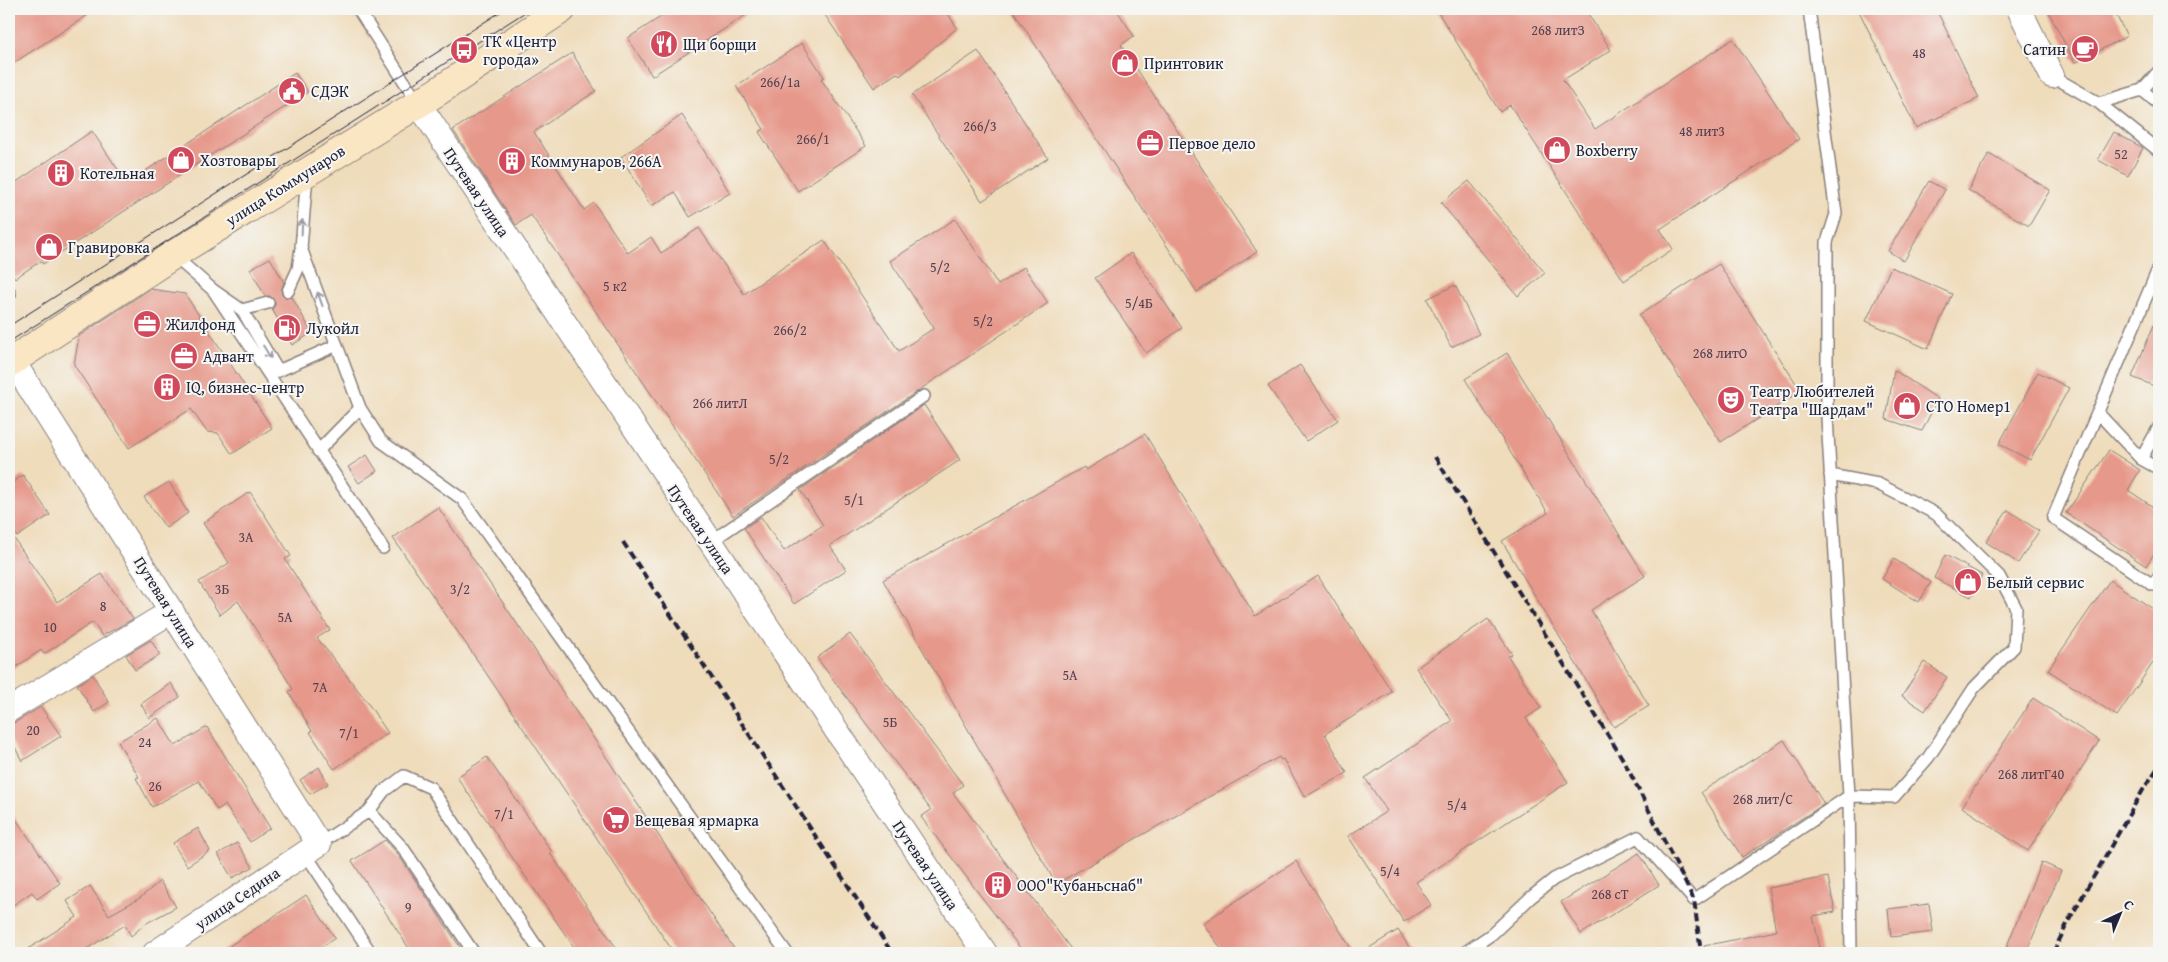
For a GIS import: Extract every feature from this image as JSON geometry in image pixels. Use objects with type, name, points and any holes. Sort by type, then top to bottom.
[{"type":"main road","name":"улица Коммунаров","points":[[10,361],[173,255],[418,104],[562,9]]},
{"type":"street","points":[[2019,9],[2052,76]]},
{"type":"street","name":"Путевая улица","points":[[418,104],[985,953]]},
{"type":"street","name":"Путевая улица","points":[[10,361],[172,611],[312,848]]},
{"type":"street","points":[[9,710],[172,611]]},
{"type":"street","name":"улица Седина","points":[[155,953],[312,848]]},
{"type":"lane","points":[[358,9],[418,104]]},
{"type":"lane","points":[[1809,9],[1836,214],[1827,242],[1827,416],[1849,796],[1851,953]]},
{"type":"lane","points":[[2100,103],[2142,90],[2159,71]]},
{"type":"lane","points":[[2052,76],[2100,103],[2159,151]]},
{"type":"lane","points":[[2142,90],[2159,104]]},
{"type":"lane","points":[[288,291],[298,269],[307,171]]},
{"type":"lane","points":[[301,248],[360,408],[381,440],[462,499],[787,953]]},
{"type":"lane","points":[[173,255],[212,290],[242,310],[278,371],[337,345]]},
{"type":"lane","points":[[2159,267],[2053,518],[2153,585],[2159,576]]},
{"type":"lane","points":[[212,290],[383,548]]},
{"type":"lane","points":[[242,310],[268,303]]},
{"type":"lane","points":[[710,542],[924,396]]},
{"type":"lane","points":[[318,451],[360,408]]},
{"type":"lane","points":[[2098,413],[2141,459],[2159,469]]},
{"type":"lane","points":[[2141,459],[2159,427]]},
{"type":"lane","points":[[1464,953],[1492,934],[1530,898],[1554,879],[1638,837],[1694,900],[1849,796],[1894,797],[1928,758],[1974,688],[2014,646],[2016,608],[1999,576],[1936,514],[1878,484],[1830,474]]},
{"type":"lane","points":[[371,953],[312,848],[369,811],[384,791],[404,776],[431,788],[541,953]]},
{"type":"lane","points":[[369,811],[403,848],[474,953]]},
{"type":"building","points":[[9,9],[97,9],[9,66]]},
{"type":"building","points":[[673,9],[755,9],[652,76],[628,38]]},
{"type":"building","points":[[821,9],[945,9],[957,28],[900,76],[897,73],[874,88]]},
{"type":"building","points":[[1012,9],[1116,9],[1134,36],[1121,45],[1257,252],[1197,292]]},
{"type":"building","points":[[1436,9],[1585,9],[1611,50],[1563,80],[1595,129],[1733,39],[1799,139],[1660,229],[1673,249],[1624,281],[1510,105],[1500,112]]},
{"type":"building","points":[[1858,9],[1936,9],[1979,98],[1916,128]]},
{"type":"building","name":"Сатин","points":[[2047,9],[2113,9],[2127,36],[2075,63]]},
{"type":"building","points":[[802,43],[824,77],[821,79],[866,146],[798,191],[759,132],[764,129],[736,86]]},
{"type":"building","points":[[978,51],[1048,158],[982,201],[912,95]]},
{"type":"building","points":[[572,53],[596,91],[534,132],[584,210],[594,203],[628,253],[651,237],[661,253],[699,228],[744,294],[824,240],[899,351],[934,328],[890,261],[955,219],[998,285],[1024,267],[1048,303],[733,516],[531,215],[516,225],[453,130]]},
{"type":"building","points":[[295,73],[308,92],[43,264],[41,261],[15,278],[9,269],[9,187],[92,131],[127,183]]},
{"type":"building","points":[[682,115],[730,193],[690,217],[675,192],[651,206],[621,157]]},
{"type":"building","points":[[2114,132],[2143,148],[2128,176],[2098,160]]},
{"type":"building","points":[[1989,154],[2050,190],[2029,226],[1968,190]]},
{"type":"building","points":[[1469,181],[1545,273],[1518,296],[1441,203]]},
{"type":"building","points":[[1929,181],[1945,190],[1904,261],[1888,251]]},
{"type":"building","points":[[1131,253],[1182,328],[1146,353],[1095,278]]},
{"type":"building","points":[[270,258],[284,282],[281,291],[282,295],[285,298],[292,297],[312,333],[292,345],[272,309],[275,301],[270,296],[265,296],[250,269]]},
{"type":"building","points":[[1719,264],[1801,391],[1721,442],[1639,315]]},
{"type":"building","points":[[1891,267],[1952,294],[1928,349],[1866,321]]},
{"type":"building","points":[[1455,285],[1479,334],[1451,347],[1427,299]]},
{"type":"building","name":"IQ, бизнес-центр","points":[[150,289],[185,294],[272,428],[232,454],[218,433],[207,432],[191,409],[129,448],[74,365],[79,336]]},
{"type":"building","points":[[2159,313],[2159,388],[2132,377]]},
{"type":"building","points":[[1507,353],[1645,576],[1591,610],[1649,706],[1614,727],[1502,541],[1548,513],[1465,379]]},
{"type":"building","points":[[1300,365],[1338,420],[1306,441],[1268,386]]},
{"type":"building","points":[[1894,370],[1938,399],[1922,431],[1886,419]]},
{"type":"building","points":[[2038,372],[2069,388],[2030,460],[1999,444]]},
{"type":"building","points":[[924,405],[960,460],[830,546],[846,570],[794,604],[744,528],[761,517],[784,551],[823,525],[800,490]]},
{"type":"building","points":[[1145,434],[1255,616],[1318,576],[1392,692],[1325,734],[1347,773],[1305,797],[1283,759],[1281,760],[1279,757],[1056,884],[883,580],[1084,467],[1086,470]]},
{"type":"building","points":[[2109,450],[2140,470],[2128,490],[2159,511],[2159,546],[2146,566],[2066,513]]},
{"type":"building","points":[[367,455],[377,471],[359,483],[348,467]]},
{"type":"building","points":[[23,475],[50,515],[17,537],[9,524],[9,485]]},
{"type":"building","points":[[169,482],[188,513],[166,528],[144,497]]},
{"type":"building","points":[[250,492],[291,556],[285,559],[330,630],[317,638],[365,699],[388,733],[334,769],[310,732],[312,731],[289,692],[293,689],[238,601],[220,615],[199,582],[229,563],[203,523]]},
{"type":"building","name":"Вещевая ярмарка","points":[[438,507],[737,953],[674,953],[393,538]]},
{"type":"building","points":[[2008,510],[2039,531],[2018,563],[1986,542]]},
{"type":"building","points":[[9,531],[57,602],[102,574],[133,619],[102,636],[93,622],[44,654],[41,650],[9,672]]},
{"type":"building","points":[[1945,555],[1982,575],[1971,597],[1934,578]]},
{"type":"building","points":[[1894,559],[1931,582],[1919,602],[1882,579]]},
{"type":"building","points":[[2110,580],[2159,613],[2159,654],[2117,716],[2048,670]]},
{"type":"building","points":[[1488,619],[1512,654],[1508,656],[1541,708],[1526,718],[1568,782],[1416,882],[1431,905],[1404,922],[1348,836],[1387,811],[1365,778],[1452,721],[1416,668]]},
{"type":"building","points":[[850,634],[963,785],[953,793],[1074,953],[1024,953],[921,817],[931,810],[817,658]]},
{"type":"building","points":[[151,640],[160,655],[135,670],[126,655]]},
{"type":"building","points":[[1924,662],[1947,677],[1925,711],[1902,696]]},
{"type":"building","points":[[93,675],[109,702],[94,712],[77,685]]},
{"type":"building","points":[[171,683],[180,697],[149,718],[141,704]]},
{"type":"building","points":[[2033,698],[2099,741],[2028,851],[1962,807]]},
{"type":"building","points":[[41,707],[61,736],[22,761],[9,736],[9,724],[16,722]]},
{"type":"building","points":[[158,718],[175,746],[207,727],[270,828],[250,842],[225,805],[217,810],[199,781],[152,807],[136,778],[139,777],[118,742]]},
{"type":"building","points":[[1784,740],[1824,804],[1742,857],[1701,792]]},
{"type":"building","points":[[487,757],[552,852],[550,853],[620,953],[578,953],[457,777]]},
{"type":"building","points":[[319,767],[328,784],[310,794],[300,780]]},
{"type":"building","points":[[9,809],[60,883],[37,899],[32,892],[9,908]]},
{"type":"building","points":[[198,828],[210,851],[187,866],[173,843]]},
{"type":"building","points":[[385,840],[397,853],[464,953],[412,953],[352,861]]},
{"type":"building","points":[[237,843],[253,867],[232,878],[218,854]]},
{"type":"building","points":[[1639,853],[1659,885],[1581,934],[1561,902]]},
{"type":"building","points":[[1296,861],[1354,953],[1224,953],[1203,923]]},
{"type":"building","points":[[2041,862],[2061,871],[2026,953],[2004,953]]},
{"type":"building","points":[[1828,877],[1835,912],[1813,916],[1821,953],[1705,953],[1704,946],[1776,931],[1768,888]]},
{"type":"building","points":[[160,881],[176,907],[145,924],[131,936],[125,925],[80,953],[22,953],[77,917],[67,901],[90,886],[109,915],[140,898]]},
{"type":"building","points":[[306,895],[335,938],[312,953],[219,953]]},
{"type":"building","points":[[1929,904],[1933,932],[1891,937],[1888,909]]},
{"type":"building","points":[[1398,930],[1413,953],[1361,953]]},
{"type":"tram line","points":[[9,326],[505,9]]},
{"type":"tram line","points":[[9,342],[530,9]]},
{"type":"railway","points":[[1435,457],[1624,761],[1694,900],[1701,953]]},
{"type":"railway","points":[[623,542],[892,953]]},
{"type":"railway","points":[[2053,953],[2069,920],[2143,790],[2159,766]]},
{"type":"place","name":"Щи борщи","points":[[664,44]]},
{"type":"place","name":"Сатин","points":[[2085,49]]},
{"type":"place","name":"ТК «Центр города»","points":[[464,50]]},
{"type":"place","name":"Принтовик","points":[[1125,63]]},
{"type":"place","name":"СДЭК","points":[[292,91]]},
{"type":"place","name":"Первое дело","points":[[1150,143]]},
{"type":"place","name":"Boxberry","points":[[1557,150]]},
{"type":"place","name":"Хозтовары","points":[[181,160]]},
{"type":"place","name":"Коммунаров, 266А","points":[[512,161]]},
{"type":"place","name":"Котельная","points":[[61,173]]},
{"type":"place","name":"Гравировка","points":[[49,247]]},
{"type":"place","name":"Жилфонд","points":[[147,324]]},
{"type":"place","name":"Лукойл","points":[[287,328]]},
{"type":"place","name":"Адвант","points":[[184,356]]},
{"type":"place","name":"IQ, бизнес-центр","points":[[167,387]]},
{"type":"place","name":"Театр Любителей Театра \"Шардам\"","points":[[1731,400]]},
{"type":"place","name":"СТО Номер1","points":[[1907,406]]},
{"type":"place","name":"Белый сервис","points":[[1968,582]]},
{"type":"place","name":"Вещевая ярмарка","points":[[616,820]]},
{"type":"place","name":"ООО\"Кубаньснаб\"","points":[[998,885]]}]
